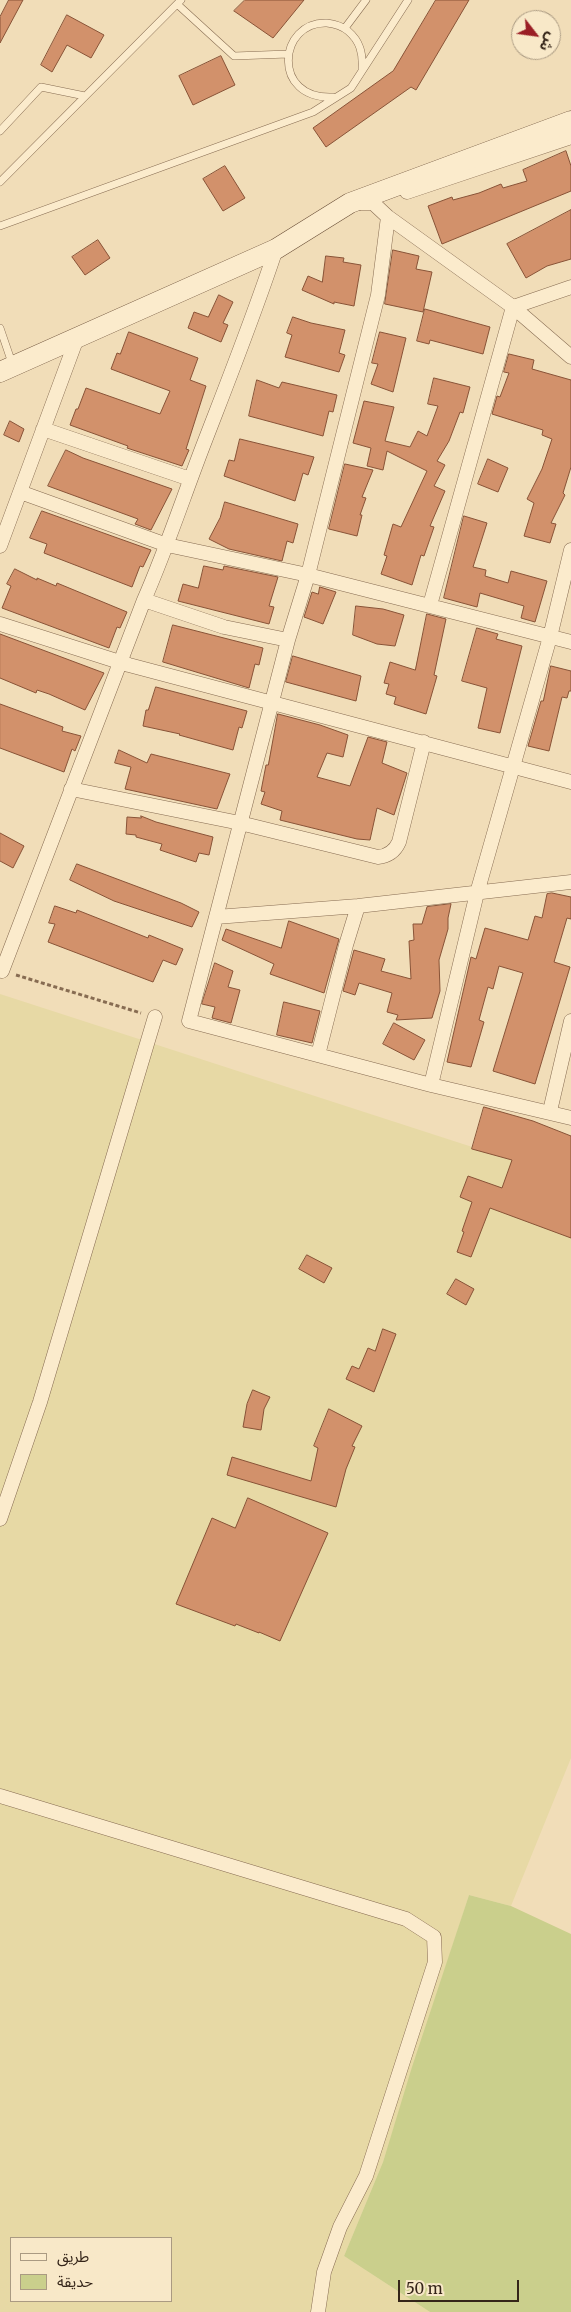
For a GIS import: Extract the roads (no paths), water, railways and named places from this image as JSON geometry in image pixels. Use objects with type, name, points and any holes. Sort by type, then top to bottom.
[{"type":"main road","points":[[6,369],[276,249],[350,203],[571,121]]},
{"type":"street","points":[[350,203],[373,203],[571,137]]},
{"type":"street","points":[[373,203],[388,217],[513,307],[571,357]]},
{"type":"street","points":[[388,217],[378,295],[308,575],[288,640],[188,1021],[432,1085],[550,1111],[571,1118]]},
{"type":"street","points":[[2,971],[144,600],[167,546],[190,479],[264,287],[276,249]]},
{"type":"street","points":[[513,307],[571,287]]},
{"type":"street","points":[[430,605],[513,307]]},
{"type":"street","points":[[0,546],[77,338]]},
{"type":"street","points":[[43,429],[190,479]]},
{"type":"street","points":[[20,492],[167,546],[308,575],[571,642]]},
{"type":"street","points":[[432,1085],[477,893],[550,637],[571,550]]},
{"type":"street","points":[[144,600],[224,627],[288,640]]},
{"type":"street","points":[[0,624],[120,662],[571,782]]},
{"type":"street","points":[[71,790],[240,823],[378,857],[389,854],[399,842],[424,742]]},
{"type":"street","points":[[216,917],[358,906],[571,882]]},
{"type":"street","points":[[318,1055],[358,906]]},
{"type":"street","points":[[0,1518],[40,1402],[155,1018]]},
{"type":"street","points":[[550,1111],[571,1021]]},
{"type":"street","points":[[0,1796],[406,1919],[434,1937],[435,1962],[366,2176],[340,2227],[324,2272],[318,2312]]},
{"type":"lane","points":[[345,28],[366,0]]},
{"type":"lane","points":[[0,226],[313,112],[333,97],[352,88],[362,69],[408,0]]},
{"type":"lane","points":[[0,182],[179,2],[234,56],[288,54]]},
{"type":"lane","points":[[333,97],[321,98],[309,95],[299,88],[292,78],[288,66],[288,54],[292,42],[300,33],[310,26],[327,23],[345,28],[354,36],[360,46],[363,58],[362,69]]},
{"type":"lane","points":[[0,131],[41,87],[86,96]]},
{"type":"lane","points":[[0,328],[6,369]]}]
